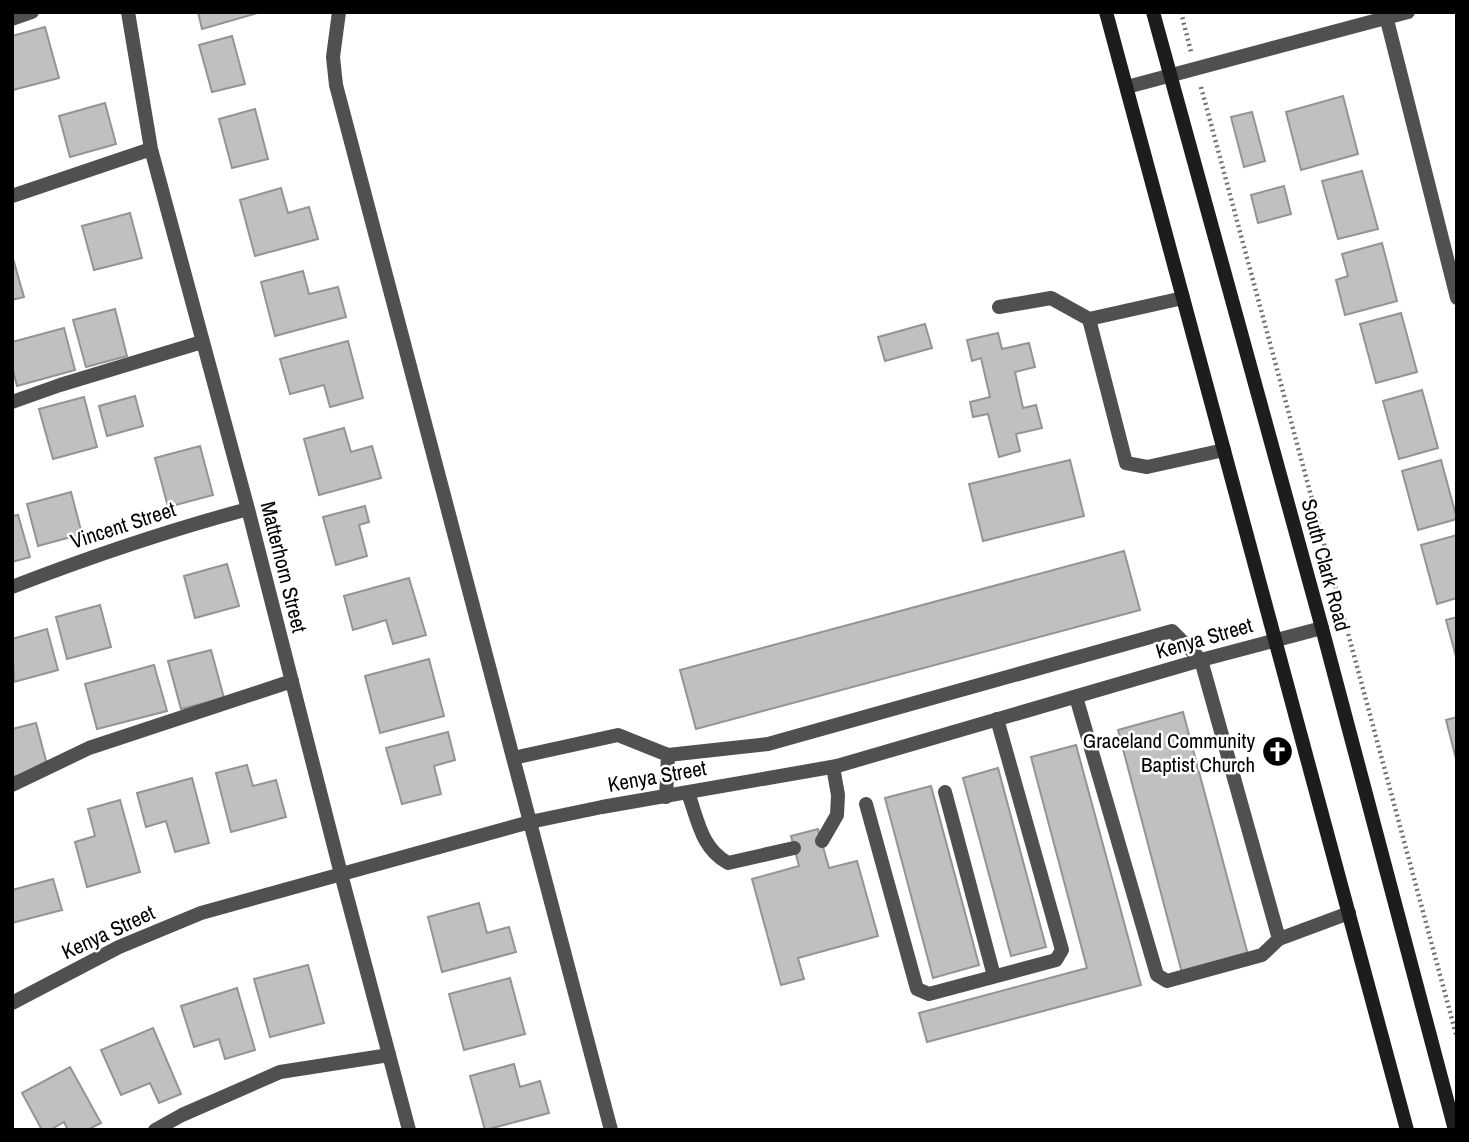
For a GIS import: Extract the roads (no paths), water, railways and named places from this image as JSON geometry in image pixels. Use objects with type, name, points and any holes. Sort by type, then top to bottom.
[{"type":"main road","points":[[1106,12],[1407,1130]]},
{"type":"main road","name":"South Clark Road","points":[[1153,12],[1322,628],[1455,1130]]},
{"type":"street","points":[[12,19],[32,12]]},
{"type":"street","name":"Matterhorn Street","points":[[128,12],[152,149],[409,1130]]},
{"type":"street","points":[[339,12],[333,57],[336,85],[611,1130]]},
{"type":"street","points":[[1126,87],[1385,15],[1408,12]]},
{"type":"street","points":[[1385,15],[1457,298]]},
{"type":"street","points":[[12,196],[152,149]]},
{"type":"street","points":[[999,307],[1051,298],[1089,319],[1184,298]]},
{"type":"street","points":[[1089,319],[1126,463],[1147,467],[1224,450]]},
{"type":"street","points":[[12,402],[202,342]]},
{"type":"street","name":"Vincent Street","points":[[12,587],[95,554],[248,509]]},
{"type":"street","name":"Kenya Street","points":[[12,1003],[119,947],[201,913],[530,822],[833,766],[1275,639],[1322,628]]},
{"type":"street","points":[[513,758],[618,735],[668,755],[768,744],[1171,631],[1201,660],[1279,939]]},
{"type":"street","points":[[12,785],[89,748],[292,681]]},
{"type":"street","points":[[1076,696],[1157,975],[1167,981],[1262,955],[1279,939],[1349,913]]},
{"type":"street","points":[[866,804],[917,989],[929,994],[1056,960],[1062,950],[998,719]]},
{"type":"street","points":[[666,797],[668,755]]},
{"type":"street","points":[[822,841],[837,815],[838,795],[833,766]]},
{"type":"street","points":[[945,792],[994,976]]},
{"type":"street","points":[[688,793],[708,847],[716,856],[729,863],[794,848]]},
{"type":"street","points":[[155,1130],[182,1115],[280,1072],[389,1055]]},
{"type":"place","name":"Graceland Community Baptist Church","points":[[1278,752]]}]
